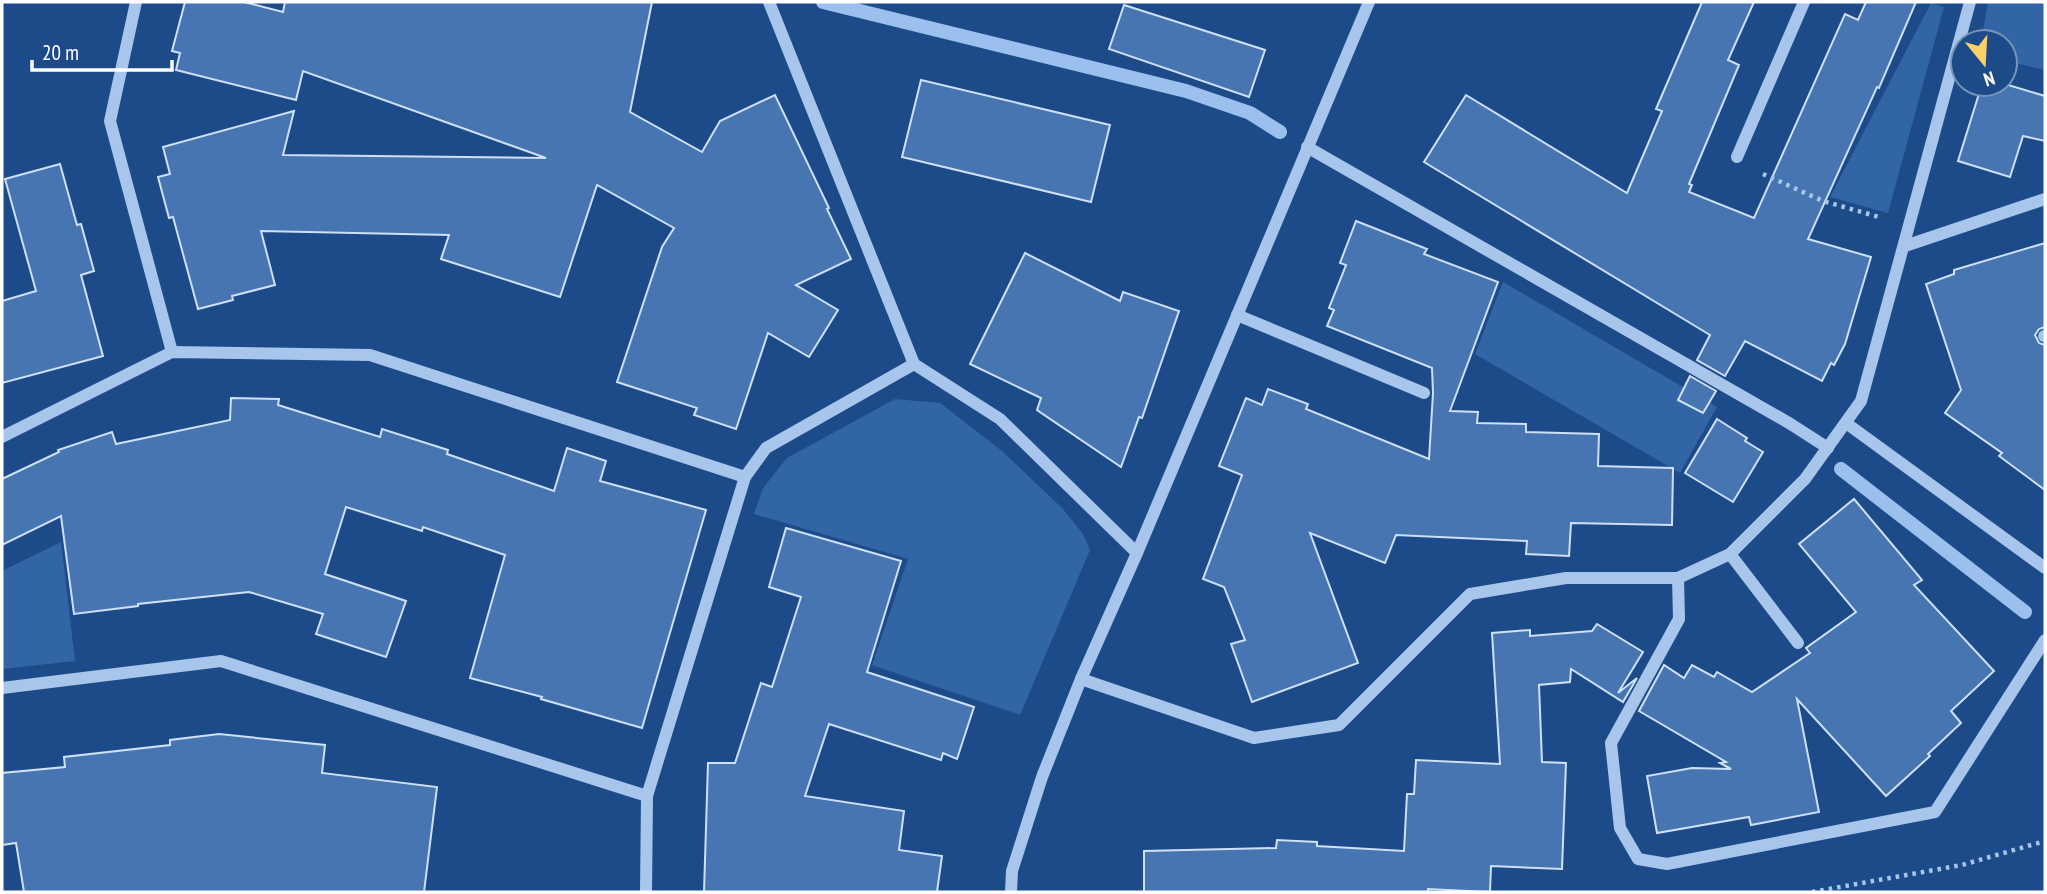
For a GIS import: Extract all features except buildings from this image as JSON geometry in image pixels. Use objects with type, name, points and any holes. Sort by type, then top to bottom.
[{"type":"street","points":[[136,2],[110,121],[172,352]]},
{"type":"street","points":[[769,2],[914,364],[1000,419],[1137,553]]},
{"type":"street","points":[[1011,892],[1012,871],[1042,777],[1369,2]]},
{"type":"street","points":[[1737,157],[1804,2]]},
{"type":"street","points":[[1082,679],[1254,737],[1339,725],[1470,594],[1566,578],[1678,578],[1730,554],[1805,479],[1861,401],[1970,2]]},
{"type":"street","points":[[1307,147],[1789,422],[1828,448]]},
{"type":"street","points":[[1905,246],[2045,199]]},
{"type":"street","points":[[1237,315],[1424,393]]},
{"type":"street","points":[[2,437],[172,352],[370,355],[745,477]]},
{"type":"street","points":[[646,892],[647,796],[745,477],[766,448],[914,364]]},
{"type":"street","points":[[1846,424],[2045,568]]},
{"type":"street","points":[[1730,554],[1797,643]]},
{"type":"street","points":[[1678,578],[1679,619],[1611,743],[1620,828],[1638,859],[1667,864],[1935,812],[2045,640]]},
{"type":"street","points":[[2,688],[221,660],[647,796]]},
{"type":"path","points":[[1737,157],[1755,170],[1823,201],[1910,225]]},
{"type":"path","points":[[1812,892],[1962,865],[2045,841]]},
{"type":"shaded area","points":[[1988,2],[2045,2],[2045,70],[2019,64],[2019,28],[1983,28]]},
{"type":"shaded area","points":[[1931,3],[1944,7],[1888,213],[1830,197]]},
{"type":"shaded area","points":[[1503,282],[1717,407],[1680,473],[1475,354]]},
{"type":"shaded area","points":[[895,399],[940,403],[1002,451],[1063,509],[1083,534],[1090,550],[1020,715],[872,665],[908,559],[754,514],[763,488],[787,458]]},
{"type":"shaded area","points":[[61,542],[75,661],[2,669],[2,571]]},
{"type":"waterway","points":[[823,2],[1186,91],[1250,113],[1280,132]]},
{"type":"waterway","points":[[1841,469],[2025,612]]}]
